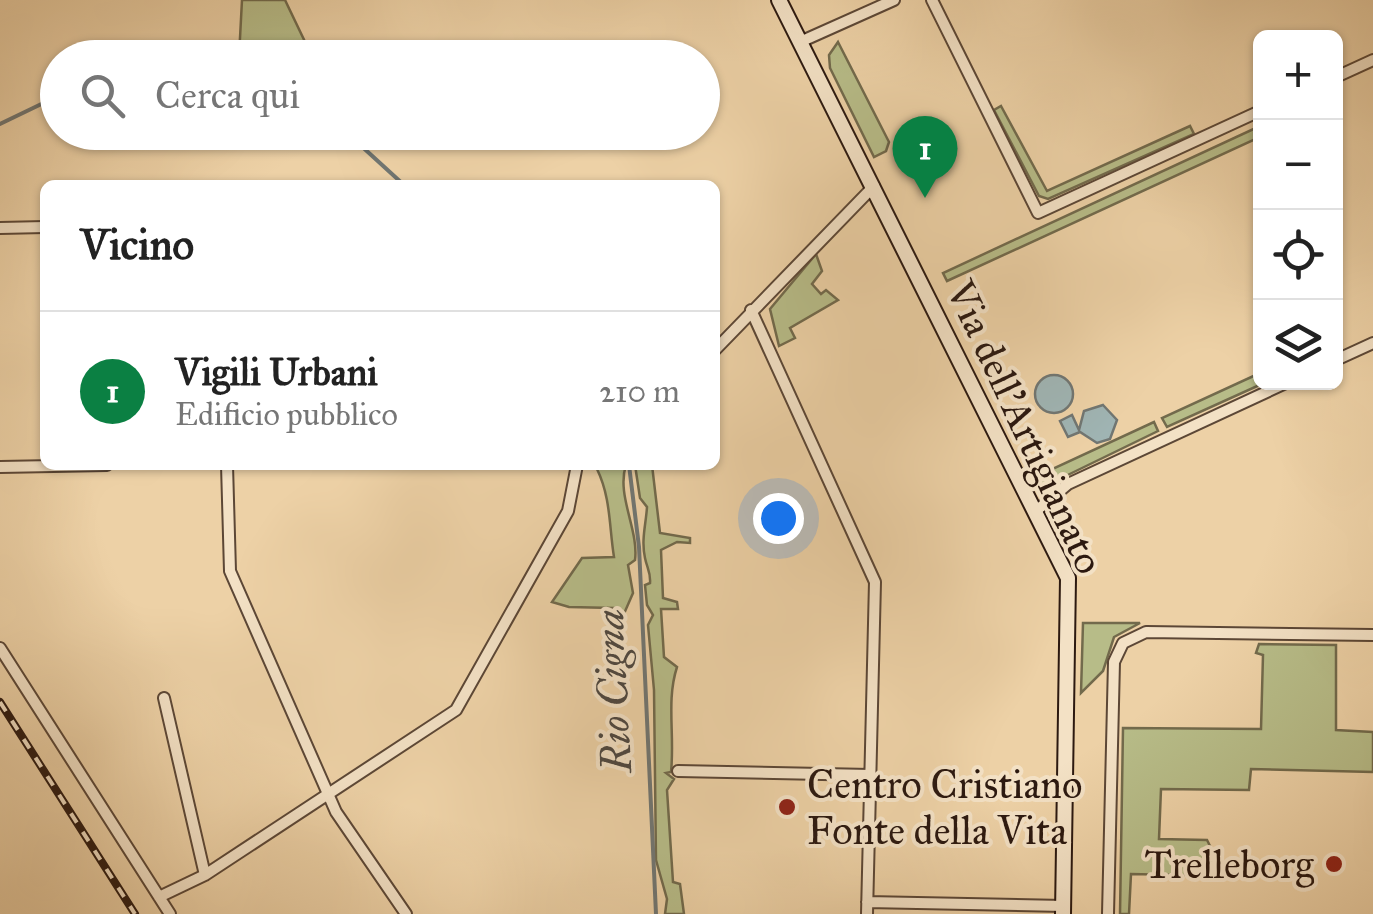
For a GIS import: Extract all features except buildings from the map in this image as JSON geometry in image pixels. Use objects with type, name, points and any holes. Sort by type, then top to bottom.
[{"type":"street","name":"Via dell'Artigianato","points":[[779,0],[1036,512],[1071,594],[1064,910]]},
{"type":"street","points":[[800,42],[894,0]]},
{"type":"street","points":[[932,0],[1038,212],[1253,114]]},
{"type":"street","points":[[1343,74],[1373,60]]},
{"type":"street","points":[[720,344],[874,186]]},
{"type":"street","points":[[0,228],[40,227]]},
{"type":"street","points":[[751,310],[875,582],[867,908],[1064,910]]},
{"type":"street","points":[[1343,357],[1373,343]]},
{"type":"street","points":[[1036,512],[1068,484],[1271,390]]},
{"type":"street","points":[[0,467],[40,466]]},
{"type":"street","points":[[227,470],[230,571],[295,728],[336,812],[406,914]]},
{"type":"street","points":[[159,897],[205,875],[456,710],[568,512],[575,470]]},
{"type":"street","points":[[1108,914],[1114,662],[1123,643],[1146,632],[1373,636]]},
{"type":"street","points":[[0,648],[170,914]]},
{"type":"street","points":[[164,698],[205,875]]},
{"type":"street","points":[[678,771],[870,775]]},
{"type":"green space","points":[[242,0],[285,0],[304,40],[240,40]]},
{"type":"green space","points":[[838,42],[889,142],[886,151],[874,157],[830,68],[829,55]]},
{"type":"green space","points":[[1001,106],[1047,191],[1190,126],[1194,134],[1048,199],[1039,196],[994,110]]},
{"type":"green space","points":[[1253,129],[1253,140],[947,281],[943,273]]},
{"type":"green space","points":[[816,254],[822,271],[812,284],[821,294],[826,290],[838,300],[790,328],[795,338],[779,346],[770,309]]},
{"type":"green space","points":[[1253,376],[1253,388],[1167,427],[1162,418]]},
{"type":"green space","points":[[1154,422],[1158,431],[1041,488],[1034,485],[1035,477]]},
{"type":"green space","points":[[597,470],[625,470],[624,488],[635,560],[628,565],[633,593],[623,616],[614,608],[569,607],[552,602],[582,558],[614,557]]},
{"type":"green space","points":[[636,470],[653,470],[660,533],[690,538],[690,543],[677,542],[661,550],[663,598],[677,602],[678,609],[661,609],[664,657],[677,667],[672,693],[671,772],[666,773],[674,779],[667,790],[673,882],[680,884],[684,914],[665,914],[667,899],[656,860],[654,690],[648,625],[653,615],[647,605],[645,585],[650,583],[643,545],[647,507],[640,498]]},
{"type":"green space","points":[[1083,623],[1140,623],[1114,637],[1103,671],[1081,693]]},
{"type":"green space","points":[[1259,644],[1336,645],[1336,730],[1373,732],[1373,772],[1251,769],[1249,790],[1161,789],[1159,839],[1207,840],[1225,876],[1131,874],[1129,914],[1120,914],[1123,728],[1261,729],[1263,655],[1256,653]]},
{"type":"shaded area","points":[[1054,375],[1067,381],[1073,394],[1067,407],[1054,413],[1041,407],[1035,394],[1041,381]]},
{"type":"shaded area","points":[[1103,405],[1117,420],[1110,439],[1097,443],[1080,432],[1068,437],[1060,421],[1072,415],[1079,430],[1084,411]]},
{"type":"waterway","name":"Rio Cigna","points":[[0,124],[40,105]]},
{"type":"waterway","name":"Rio Cigna","points":[[366,150],[399,180]]},
{"type":"waterway","name":"Rio Cigna","points":[[630,470],[639,547],[656,914]]},
{"type":"railway","points":[[0,702],[135,914]]},
{"type":"place","name":"Vigili Urbani","points":[[925,198]]},
{"type":"place","name":"Centro Cristiano Fonte della Vita","points":[[787,807]]},
{"type":"place","name":"Trelleborg","points":[[1334,864]]}]
